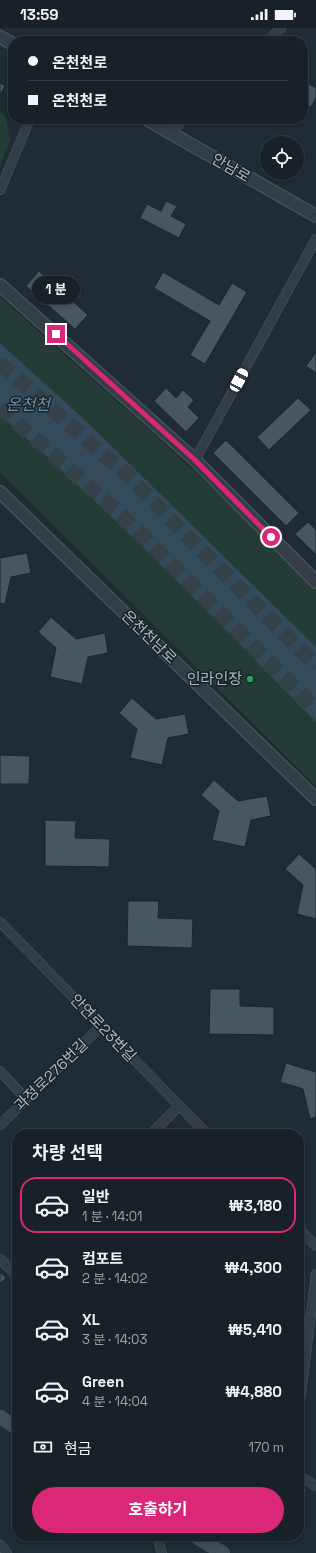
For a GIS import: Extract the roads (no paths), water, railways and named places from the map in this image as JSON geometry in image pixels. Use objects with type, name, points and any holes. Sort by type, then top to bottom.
[{"type":"main road","points":[[0,1417],[12,1425]]},
{"type":"main road","points":[[203,1541],[223,1553]]},
{"type":"street","points":[[273,36],[281,28]]},
{"type":"street","points":[[0,190],[28,124]]},
{"type":"street","name":"안남로","points":[[155,124],[316,216]]},
{"type":"street","points":[[170,133],[179,124]]},
{"type":"street","points":[[195,460],[316,240]]},
{"type":"street","points":[[0,285],[195,460],[316,582]]},
{"type":"street","name":"온천천남로","points":[[0,492],[316,799]]},
{"type":"street","name":"안연로23번길","points":[[0,922],[202,1129]]},
{"type":"street","name":"과정로276번길","points":[[0,1125],[101,1026]]},
{"type":"street","points":[[0,1071],[26,1099]]},
{"type":"street","points":[[156,1129],[179,1106]]},
{"type":"street","points":[[304,1234],[316,1246]]},
{"type":"street","points":[[0,1259],[12,1269]]},
{"type":"street","points":[[304,1369],[316,1274]]},
{"type":"street","points":[[304,1479],[316,1486]]},
{"type":"street","points":[[159,1541],[162,1553]]},
{"type":"street","points":[[0,1545],[7,1553]]},
{"type":"water","name":"온천천","points":[[0,343],[88,423],[316,647],[316,722],[122,527],[41,451],[0,415]]},
{"type":"tunnel","points":[[0,363],[127,475],[316,666]]},
{"type":"tunnel","points":[[0,408],[122,516],[316,709]]},
{"type":"place","name":"인라인장","points":[[250,679]]}]
